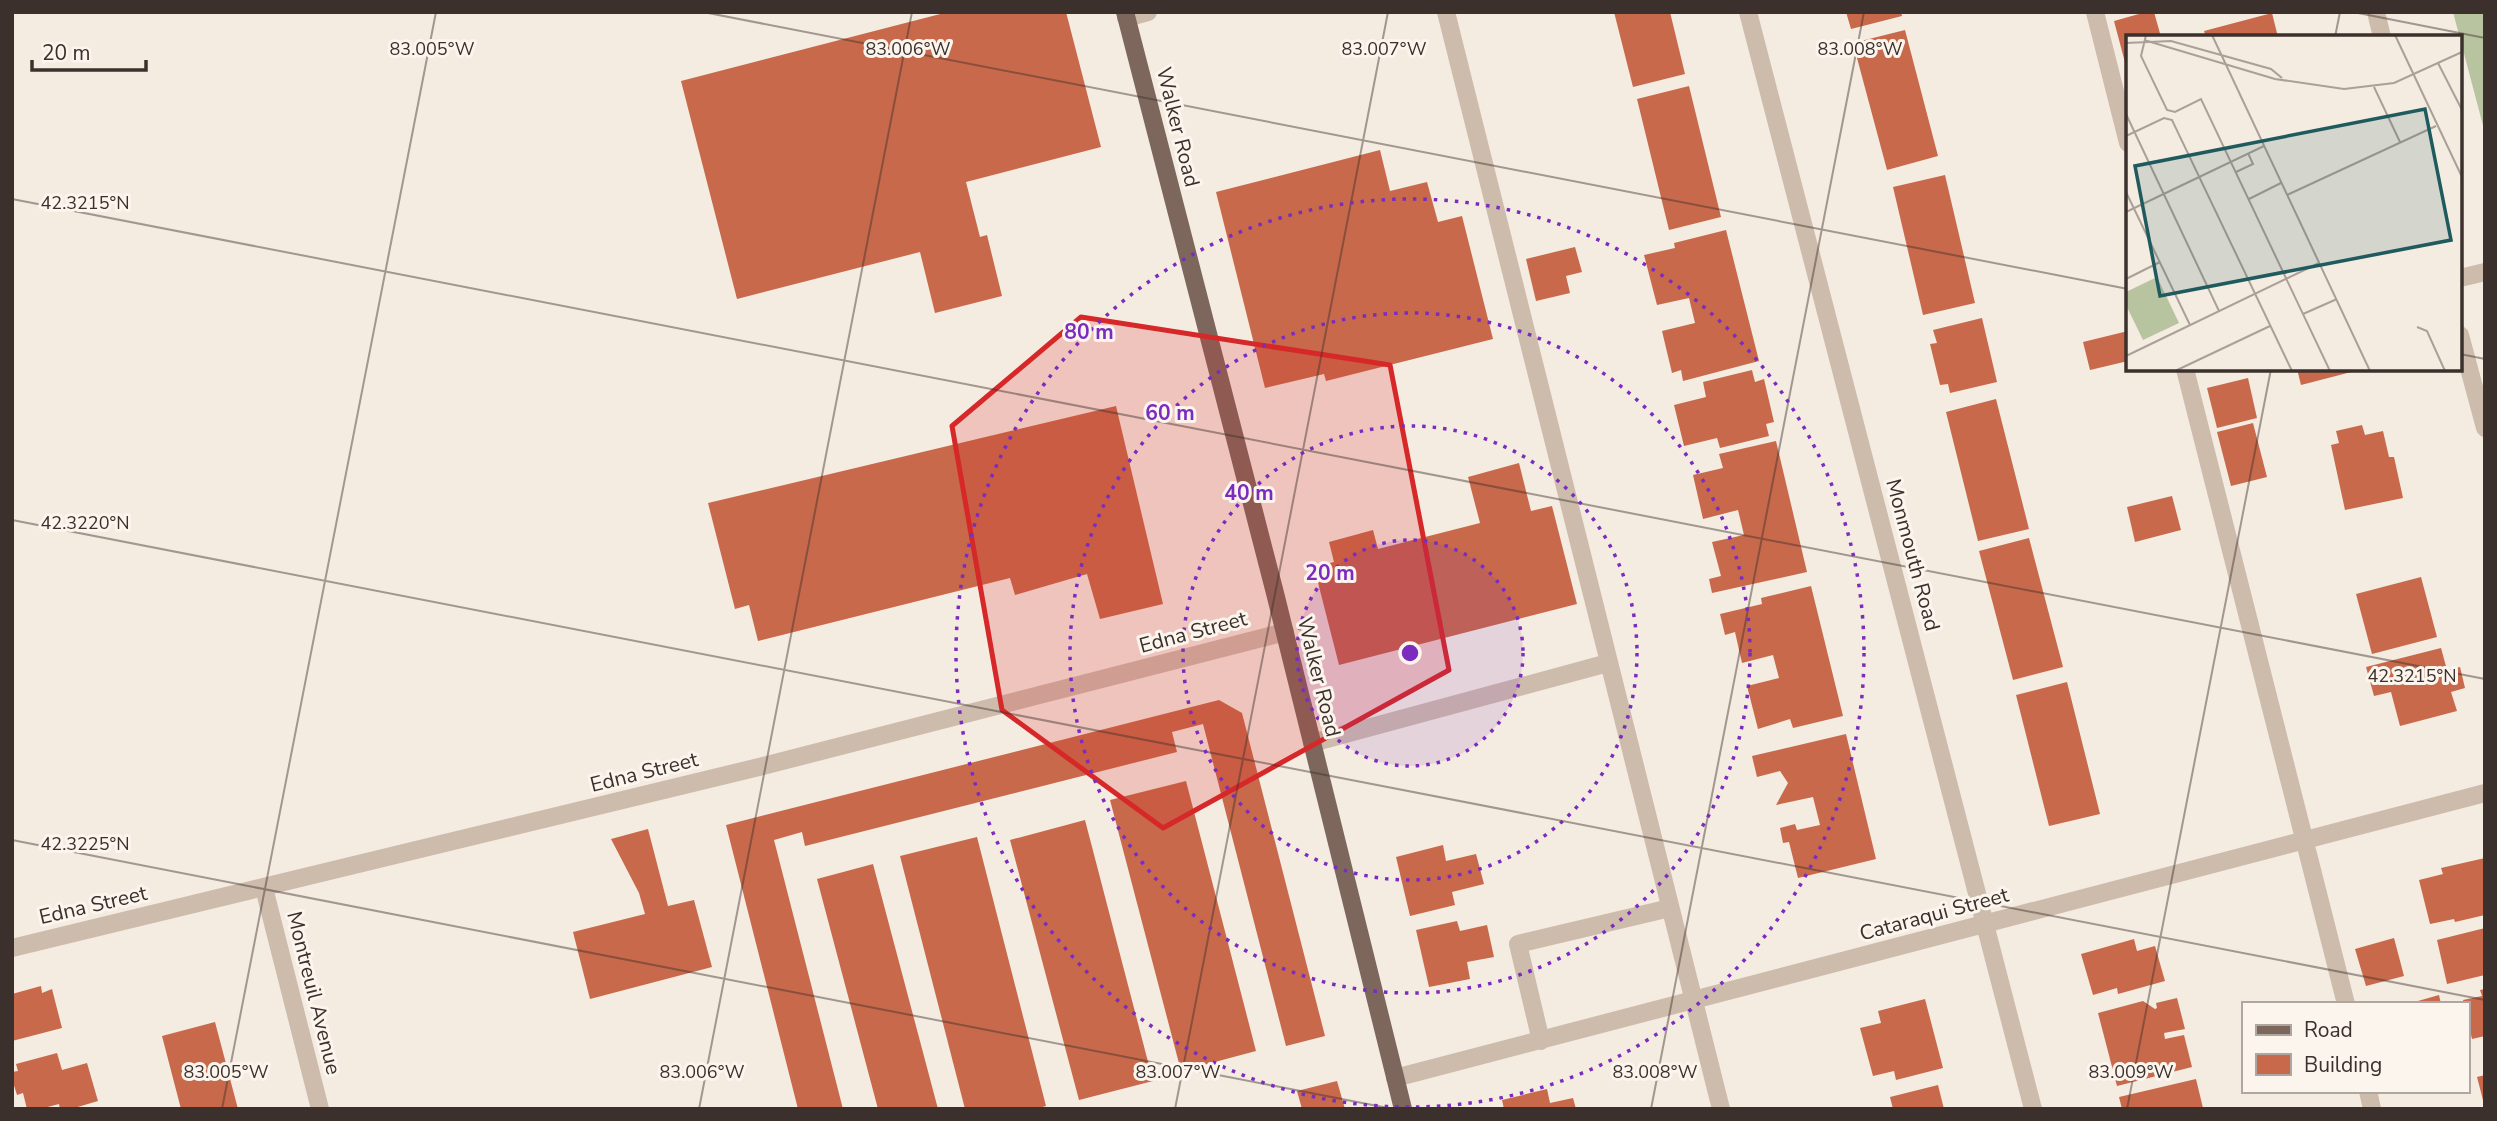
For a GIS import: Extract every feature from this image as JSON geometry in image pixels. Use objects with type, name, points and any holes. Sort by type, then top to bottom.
[{"type":"main road","name":"Walker Road","points":[[1126,15],[1285,632],[1403,1109]]},
{"type":"street","points":[[1126,15],[1148,12]]},
{"type":"street","points":[[1447,12],[1721,1109]]},
{"type":"street","name":"Monmouth Road","points":[[1748,12],[2033,1109]]},
{"type":"street","points":[[2095,12],[2126,135]]},
{"type":"street","points":[[2376,12],[2382,35]]},
{"type":"street","points":[[2462,278],[2485,272]]},
{"type":"street","points":[[2462,342],[2485,428]]},
{"type":"street","points":[[2186,371],[2345,1002]]},
{"type":"street","name":"Edna Street","points":[[12,948],[759,768],[1285,632]]},
{"type":"street","points":[[1312,743],[1608,663]]},
{"type":"street","name":"Cataraqui Street","points":[[1395,1078],[2485,793]]},
{"type":"street","name":"Montreuil Avenue","points":[[264,888],[320,1109]]},
{"type":"street","points":[[1541,1041],[1518,944],[1670,908]]},
{"type":"highlighted area","points":[[1081,317],[1390,365],[1449,670],[1163,828],[1002,710],[952,426]]},
{"type":"green space","points":[[2453,12],[2485,12],[2485,133],[2462,46],[2462,35],[2459,35]]},
{"type":"building","points":[[948,12],[1066,12],[1101,147],[966,182],[980,237],[987,235],[1002,296],[935,313],[920,252],[737,299],[681,81]]},
{"type":"building","points":[[1614,12],[1670,12],[1685,74],[1633,87]]},
{"type":"building","points":[[1846,12],[1901,12],[1902,16],[1851,29]]},
{"type":"building","points":[[2154,12],[2160,35],[2126,35],[2126,66],[2114,21]]},
{"type":"building","points":[[2272,13],[2278,35],[2205,35],[2204,31]]},
{"type":"building","points":[[1905,30],[1938,156],[1887,170],[1853,43]]},
{"type":"building","points":[[1689,86],[1721,217],[1669,230],[1637,99]]},
{"type":"building","points":[[1380,150],[1390,191],[1427,182],[1438,222],[1462,216],[1493,339],[1326,381],[1324,374],[1265,388],[1216,192]]},
{"type":"building","points":[[1945,175],[1975,303],[1923,315],[1893,187]]},
{"type":"building","points":[[1726,230],[1759,361],[1683,381],[1681,370],[1672,373],[1662,331],[1695,323],[1689,298],[1657,305],[1644,255],[1675,248],[1674,243]]},
{"type":"building","points":[[1575,247],[1582,272],[1566,276],[1570,293],[1536,301],[1526,259]]},
{"type":"building","points":[[1982,318],[1997,382],[1950,393],[1948,384],[1940,385],[1930,344],[1937,343],[1933,330]]},
{"type":"building","points":[[2126,331],[2126,361],[2090,370],[2083,342]]},
{"type":"building","points":[[1752,370],[1755,382],[1764,379],[1774,422],[1766,424],[1769,436],[1720,448],[1717,438],[1684,446],[1674,405],[1706,397],[1703,382]]},
{"type":"building","points":[[2298,371],[2355,371],[2301,385]]},
{"type":"building","points":[[2248,378],[2257,418],[2217,428],[2207,388]]},
{"type":"building","points":[[1996,399],[2029,529],[1978,541],[1946,412]]},
{"type":"building","points":[[1116,406],[1163,604],[1100,619],[1087,574],[1015,595],[1010,578],[758,641],[749,605],[735,609],[708,503]]},
{"type":"building","points":[[2253,423],[2267,477],[2231,486],[2217,432]]},
{"type":"building","points":[[2362,425],[2365,435],[2383,431],[2389,457],[2394,457],[2403,498],[2345,510],[2331,445],[2339,443],[2336,431]]},
{"type":"building","points":[[1776,441],[1807,572],[1712,593],[1709,579],[1721,576],[1712,542],[1744,535],[1738,510],[1703,519],[1693,475],[1723,468],[1719,454]]},
{"type":"building","points":[[1519,463],[1531,511],[1552,506],[1577,604],[1339,665],[1314,567],[1334,562],[1329,542],[1373,530],[1378,549],[1480,523],[1468,477]]},
{"type":"building","points":[[2172,496],[2181,530],[2135,542],[2127,507]]},
{"type":"building","points":[[2029,538],[2063,667],[2013,680],[1979,551]]},
{"type":"building","points":[[2421,577],[2437,637],[2372,654],[2356,594]]},
{"type":"building","points":[[1811,586],[1843,716],[1793,728],[1790,719],[1758,729],[1747,686],[1779,678],[1773,655],[1742,663],[1735,632],[1725,635],[1720,614],[1762,604],[1761,598]]},
{"type":"building","points":[[2441,648],[2447,670],[2460,667],[2465,688],[2451,692],[2457,711],[2400,726],[2391,692],[2374,696],[2366,667]]},
{"type":"building","points":[[2067,682],[2100,814],[2049,826],[2016,695]]},
{"type":"building","points":[[1219,700],[1242,713],[1325,1036],[1286,1046],[1203,724],[1172,732],[1177,752],[805,846],[802,832],[774,840],[843,1109],[798,1109],[726,825]]},
{"type":"building","points":[[1846,734],[1876,859],[1798,878],[1789,842],[1783,843],[1780,828],[1795,824],[1797,830],[1820,825],[1813,797],[1776,805],[1788,783],[1780,771],[1757,777],[1752,756]]},
{"type":"building","points":[[1186,781],[1256,1051],[1181,1071],[1110,800]]},
{"type":"building","points":[[1085,820],[1153,1081],[1079,1100],[1010,840]]},
{"type":"building","points":[[648,829],[668,906],[694,900],[712,967],[590,999],[573,932],[645,914],[639,893],[611,839]]},
{"type":"building","points":[[977,837],[1046,1106],[1035,1109],[965,1109],[900,856]]},
{"type":"building","points":[[1443,845],[1446,861],[1476,854],[1484,884],[1452,892],[1455,905],[1410,916],[1396,857]]},
{"type":"building","points":[[2485,858],[2485,915],[2430,924],[2419,880],[2443,874],[2441,868]]},
{"type":"building","points":[[873,864],[938,1109],[878,1109],[817,879]]},
{"type":"building","points":[[1457,921],[1460,931],[1487,925],[1494,957],[1467,962],[1470,979],[1429,987],[1416,930]]},
{"type":"building","points":[[2485,928],[2485,975],[2447,984],[2437,940]]},
{"type":"building","points":[[2394,938],[2404,976],[2366,986],[2355,949]]},
{"type":"building","points":[[2134,939],[2137,951],[2155,946],[2165,981],[2118,994],[2117,988],[2093,995],[2081,954]]},
{"type":"building","points":[[41,986],[42,993],[52,989],[62,1028],[12,1041],[12,994]]},
{"type":"building","points":[[2485,989],[2485,1036],[2472,1039],[2469,1002],[2463,1000],[2482,996],[2480,990]]},
{"type":"building","points":[[2439,995],[2441,1002],[2414,1002]]},
{"type":"building","points":[[2177,998],[2185,1029],[2164,1033],[2165,1039],[2184,1035],[2192,1067],[2117,1086],[2098,1013],[2143,1001],[2155,1009],[2156,1003]]},
{"type":"building","points":[[1925,999],[1943,1068],[1896,1080],[1894,1071],[1873,1076],[1860,1028],[1881,1023],[1878,1011]]},
{"type":"building","points":[[215,1022],[238,1109],[181,1109],[162,1036]]},
{"type":"building","points":[[57,1053],[62,1070],[87,1063],[98,1101],[71,1109],[60,1109],[59,1104],[27,1109],[23,1093],[17,1095],[12,1079],[12,1072],[18,1071],[16,1064]]},
{"type":"building","points":[[2485,1075],[2485,1104],[2484,1104],[2477,1077]]},
{"type":"building","points":[[2196,1079],[2203,1108],[2122,1109],[2119,1097]]},
{"type":"building","points":[[1337,1081],[1345,1109],[1302,1109],[1297,1091]]},
{"type":"building","points":[[1938,1085],[1944,1109],[1893,1109],[1890,1097]]},
{"type":"building","points":[[1547,1089],[1550,1103],[1573,1098],[1576,1109],[1504,1109],[1502,1100]]}]
